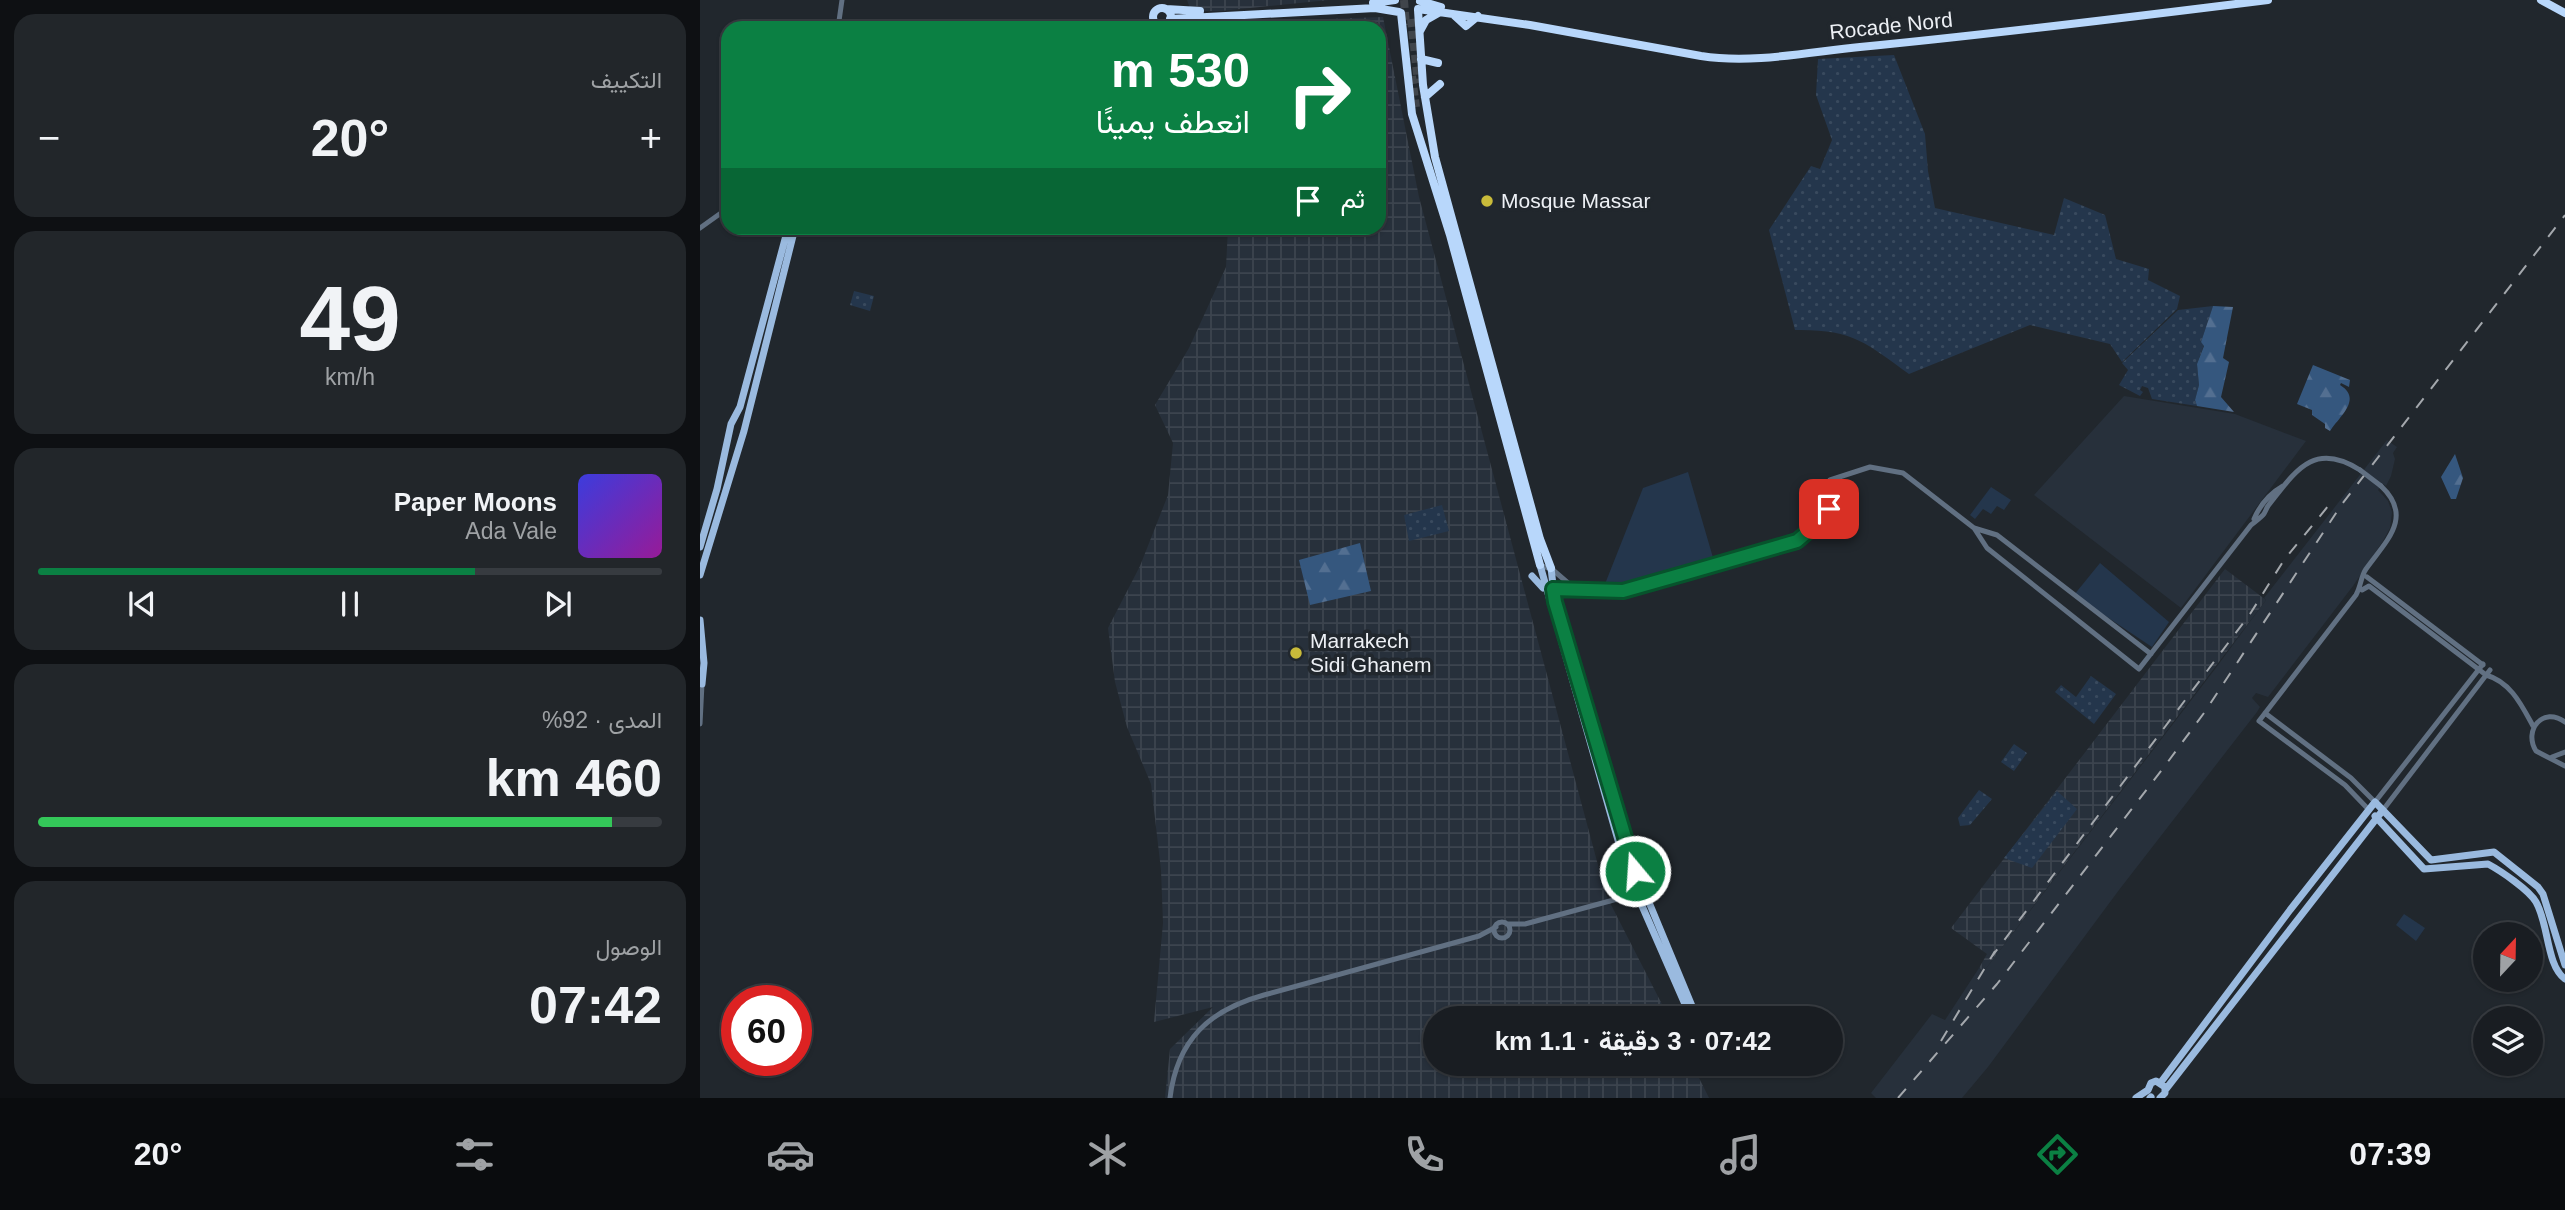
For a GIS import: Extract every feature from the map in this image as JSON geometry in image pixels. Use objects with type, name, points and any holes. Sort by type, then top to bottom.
[{"type":"highway","points":[[1150,0],[1155,21]]},
{"type":"highway","points":[[1157,0],[1170,13],[1170,19]]},
{"type":"highway","points":[[1165,8],[1206,11],[1396,0],[1400,12],[1409,99],[1429,150],[1540,539],[1551,568]]},
{"type":"highway","name":"Rocade Nord","points":[[1419,5],[1445,12],[1726,58],[1931,40],[2268,0]]},
{"type":"highway","points":[[2541,0],[2565,13]]},
{"type":"highway","points":[[1163,21],[1375,8],[1409,15],[1419,5]]},
{"type":"highway","points":[[1419,5],[1420,59],[1429,150]]},
{"type":"highway","name":"Rocade Nord","points":[[1419,5],[1726,58]]},
{"type":"highway","points":[[1157,21],[1165,8]]},
{"type":"highway","points":[[1419,34],[1426,20],[1445,12]]},
{"type":"highway","points":[[1420,59],[1438,63]]},
{"type":"highway","points":[[1424,97],[1440,84]]},
{"type":"highway","points":[[1418,107],[1540,565]]},
{"type":"main road","points":[[700,547],[786,235]]},
{"type":"main road","points":[[700,575],[746,418],[792,235]]},
{"type":"main road","points":[[735,415],[743,414],[746,418]]},
{"type":"main road","points":[[724,455],[735,456]]},
{"type":"main road","points":[[1540,565],[1544,582],[1555,602],[1628,850],[1640,882],[1637,894],[1691,1006]]},
{"type":"main road","points":[[1551,568],[1550,591],[1637,894],[1686,1006]]},
{"type":"main road","points":[[1532,576],[1550,591]]},
{"type":"main road","points":[[700,620],[704,663],[701,683]]},
{"type":"main road","points":[[2136,1098],[2150,1096],[2151,1083],[2161,1082],[2375,802],[2431,860],[2494,852],[2538,887],[2543,894],[2565,965]]},
{"type":"main road","points":[[2369,810],[2424,869],[2488,864],[2532,897],[2540,911],[2556,970],[2565,979]]},
{"type":"main road","points":[[2161,1098],[2383,810]]},
{"type":"main road","points":[[1637,894],[1646,886],[1640,882]]},
{"type":"main road","points":[[2161,1082],[2166,1089]]},
{"type":"street","points":[[839,21],[842,0]]},
{"type":"street","points":[[700,228],[721,213]]},
{"type":"street","points":[[2260,513],[2303,465],[2316,458],[2343,462],[2360,470],[2381,486],[2395,504],[2397,519],[2391,533],[2365,570],[2366,582],[2259,721],[2345,786],[2369,810]]},
{"type":"street","points":[[1550,591],[1628,590],[1797,541],[1828,513],[1832,496],[1830,480],[1870,467],[1903,474],[1974,528],[1987,548],[2139,669],[2278,489],[2286,484]]},
{"type":"street","points":[[2273,501],[2278,489]]},
{"type":"street","points":[[1974,528],[1997,535],[2151,654]]},
{"type":"street","points":[[1540,565],[1551,568],[1574,589]]},
{"type":"street","points":[[2366,582],[2515,694],[2533,726]]},
{"type":"street","points":[[2265,713],[2351,778],[2375,802],[2481,667]]},
{"type":"street","points":[[2383,810],[2488,673]]},
{"type":"street","points":[[700,723],[701,683]]},
{"type":"street","points":[[2565,722],[2550,716],[2541,718],[2533,726],[2531,738],[2533,748],[2540,754],[2565,766]]},
{"type":"street","points":[[2551,757],[2564,754]]},
{"type":"street","points":[[1170,1098],[1178,1062],[1190,1041],[1208,1021],[1232,1006],[1255,997],[1479,936],[1501,923],[1525,924],[1637,894]]},
{"type":"street","points":[[1507,924],[1510,933]]},
{"type":"street","points":[[1479,936],[1505,937],[1525,924]]},
{"type":"street","points":[[1496,927],[1497,936]]},
{"type":"shaded area","points":[[1187,0],[1329,0],[1221,11],[1191,11]]},
{"type":"shaded area","points":[[1383,17],[1384,21],[1266,21]]},
{"type":"shaded area","points":[[1386,32],[1419,197],[1606,895],[1663,1006],[1423,1006],[1423,1076],[1698,1076],[1709,1098],[1165,1098],[1170,1049],[1213,1007],[1154,1022],[1163,923],[1161,870],[1151,784],[1127,727],[1115,682],[1108,628],[1140,566],[1168,495],[1173,443],[1155,405],[1189,348],[1226,267],[1228,235],[1386,235]]},
{"type":"shaded area","points":[[1894,55],[1925,134],[1935,208],[2054,235],[2064,198],[2105,215],[2116,259],[2149,269],[2148,280],[2180,296],[2177,309],[2122,362],[2110,344],[2030,325],[1909,374],[1881,353],[1845,335],[1795,330],[1769,230],[1811,166],[1820,169],[1832,140],[1816,95],[1818,59]]},
{"type":"shaded area","points":[[854,291],[874,296],[870,311],[850,305]]},
{"type":"shaded area","points":[[2213,306],[2197,364],[2197,406],[2152,399],[2148,388],[2142,386],[2140,390],[2143,392],[2140,396],[2119,385],[2128,370],[2122,363],[2178,310]]},
{"type":"shaded area","points":[[2124,396],[2235,414],[2306,441],[2181,608],[2034,495]]},
{"type":"shaded area","points":[[2387,440],[2397,447],[2393,453],[2395,459],[2391,476],[2386,486],[2383,484],[2378,490],[2388,501],[2392,512],[2390,528],[2383,541],[2353,586],[2268,697],[2256,693],[2252,698],[2260,707],[2257,712],[2119,890],[1988,1067],[1962,1098],[1876,1098],[1871,1093],[1932,1014],[1945,1020],[1979,968],[1984,971],[2215,669],[2266,600],[2264,598]]},
{"type":"shaded area","points":[[1688,472],[1714,561],[1603,589],[1643,488]]},
{"type":"shaded area","points":[[1991,487],[2011,500],[2004,510],[1997,506],[1991,514],[1983,509],[1975,519],[1970,515]]},
{"type":"shaded area","points":[[1442,505],[1449,531],[1409,541],[1404,515]]},
{"type":"shaded area","points":[[2100,563],[2169,622],[2152,647],[2074,595]]},
{"type":"shaded area","points":[[2225,569],[2266,600],[1984,971],[1979,968],[1987,954],[1951,928]]},
{"type":"shaded area","points":[[2091,676],[2116,694],[2094,724],[2055,692],[2061,685],[2076,697]]},
{"type":"shaded area","points":[[2014,744],[2027,753],[2014,771],[2001,762]]},
{"type":"shaded area","points":[[1979,790],[1992,799],[1970,825],[1960,826],[1958,818]]},
{"type":"shaded area","points":[[2057,791],[2077,809],[2032,868],[2004,858]]},
{"type":"shaded area","points":[[2404,914],[2425,928],[2416,941],[2396,925]]},
{"type":"green space","points":[[2213,306],[2233,307],[2223,358],[2229,362],[2221,397],[2234,412],[2197,406],[2195,400],[2199,385],[2197,364],[2204,346],[2201,342]]},
{"type":"green space","points":[[2313,365],[2350,380],[2349,387],[2341,383],[2340,385],[2347,390],[2349,402],[2330,431],[2312,415],[2312,410],[2297,404]]},
{"type":"green space","points":[[2455,454],[2463,478],[2456,499],[2451,499],[2441,477]]},
{"type":"green space","points":[[1360,543],[1371,591],[1310,605],[1299,560]]},
{"type":"tunnel","points":[[1404,0],[1406,25]]},
{"type":"tunnel","points":[[1411,19],[1418,83]]},
{"type":"tunnel","points":[[1412,76],[1416,107]]},
{"type":"railway","points":[[1898,1098],[1997,984],[2164,767],[2204,713],[2342,504],[2565,215]]},
{"type":"railway","points":[[1990,959],[2250,614],[2284,560],[2329,505]]},
{"type":"railway","points":[[1941,1041],[1995,951]]},
{"type":"place","name":"Mosque Massar","points":[[1487,201]]},
{"type":"place","name":"Marrakech Sidi Ghanem","points":[[1296,653]]},
{"type":"route","points":[[1635,871],[1553,589],[1571,588],[1598,592],[1633,589],[1797,541],[1825,517],[1829,509]]}]
